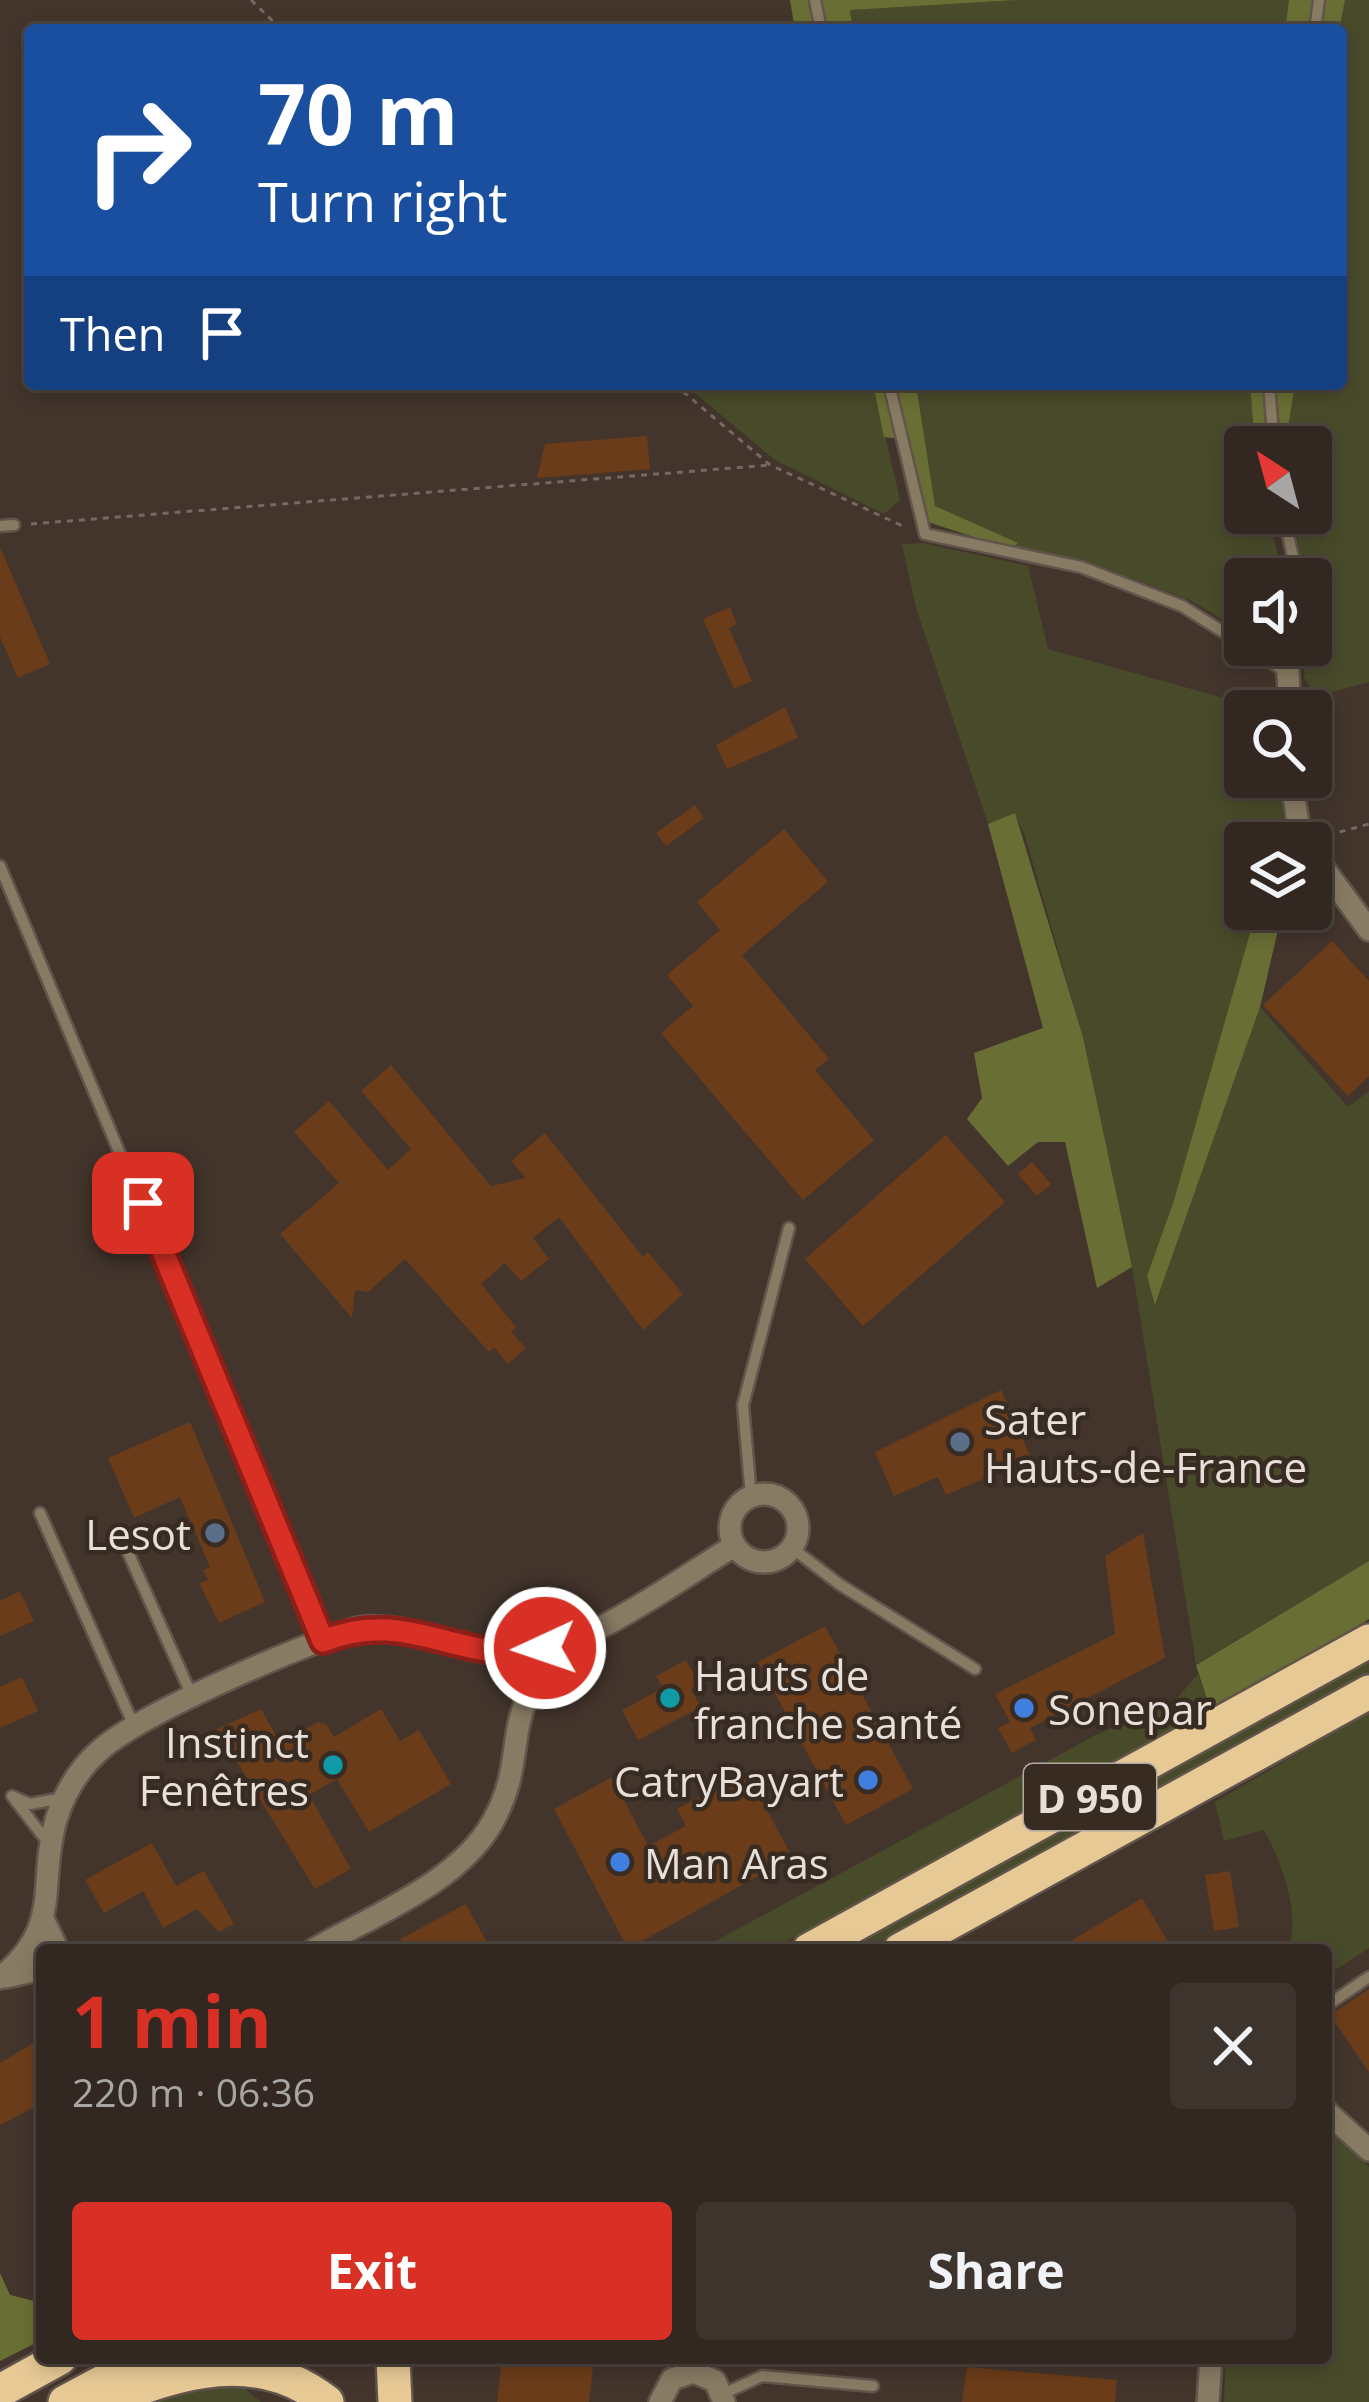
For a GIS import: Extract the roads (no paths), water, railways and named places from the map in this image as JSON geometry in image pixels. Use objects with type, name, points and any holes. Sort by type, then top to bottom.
[{"type":"highway","name":"D 950","points":[[820,1944],[1369,1641]]},
{"type":"highway","name":"D 950","points":[[911,1944],[1369,1692]]},
{"type":"highway","points":[[65,2402],[135,2364]]},
{"type":"highway","points":[[393,2364],[395,2402]]},
{"type":"highway","points":[[105,2402],[179,2374],[232,2367],[281,2375],[328,2402]]},
{"type":"street","points":[[1288,673],[1289,690]]},
{"type":"street","points":[[1332,871],[1369,930]]},
{"type":"street","points":[[772,1495],[790,1505],[798,1524],[792,1548],[766,1563],[748,1559],[734,1546],[730,1520],[752,1496],[772,1495]]},
{"type":"street","points":[[323,1944],[450,1868],[483,1838],[504,1795],[524,1698],[542,1671],[586,1634],[734,1546]]},
{"type":"street","points":[[0,1979],[24,1957],[44,1921],[51,1847],[65,1796],[100,1750],[134,1726],[323,1641],[381,1626],[493,1652],[530,1652],[586,1634]]},
{"type":"street","points":[[493,1652],[517,1673],[524,1698]]},
{"type":"street","points":[[44,1921],[55,1944]]},
{"type":"street","points":[[0,1979],[36,1970]]},
{"type":"street","points":[[1332,2116],[1369,2150]]},
{"type":"street","points":[[1208,2402],[1211,2364]]},
{"type":"street","points":[[660,2402],[669,2382],[689,2372],[708,2375],[724,2398]]},
{"type":"lane","points":[[891,390],[925,534],[1081,566],[1182,606],[1288,673],[1289,666]]},
{"type":"lane","points":[[1269,390],[1272,426]]},
{"type":"lane","points":[[0,526],[14,525]]},
{"type":"lane","points":[[0,866],[323,1641]]},
{"type":"lane","points":[[752,1496],[742,1405],[789,1228]]},
{"type":"lane","points":[[40,1513],[134,1726]]},
{"type":"lane","points":[[123,1541],[193,1700]]},
{"type":"lane","points":[[792,1548],[839,1584],[976,1669]]},
{"type":"lane","points":[[0,1784],[51,1847]]},
{"type":"lane","points":[[12,1796],[40,1804],[65,1796]]},
{"type":"lane","points":[[1332,2002],[1369,1977]]},
{"type":"lane","points":[[724,2398],[762,2376],[873,2386]]},
{"type":"place","name":"Sater Hauts-de-France","points":[[960,1442]]},
{"type":"place","name":"Lesot","points":[[215,1533]]},
{"type":"place","name":"Hauts de franche santé","points":[[670,1698]]},
{"type":"place","name":"Sonepar","points":[[1024,1708]]},
{"type":"place","name":"Instinct Fenêtres","points":[[333,1765]]},
{"type":"place","name":"CatryBayart","points":[[868,1780]]},
{"type":"place","name":"Man Aras","points":[[620,1862]]}]
